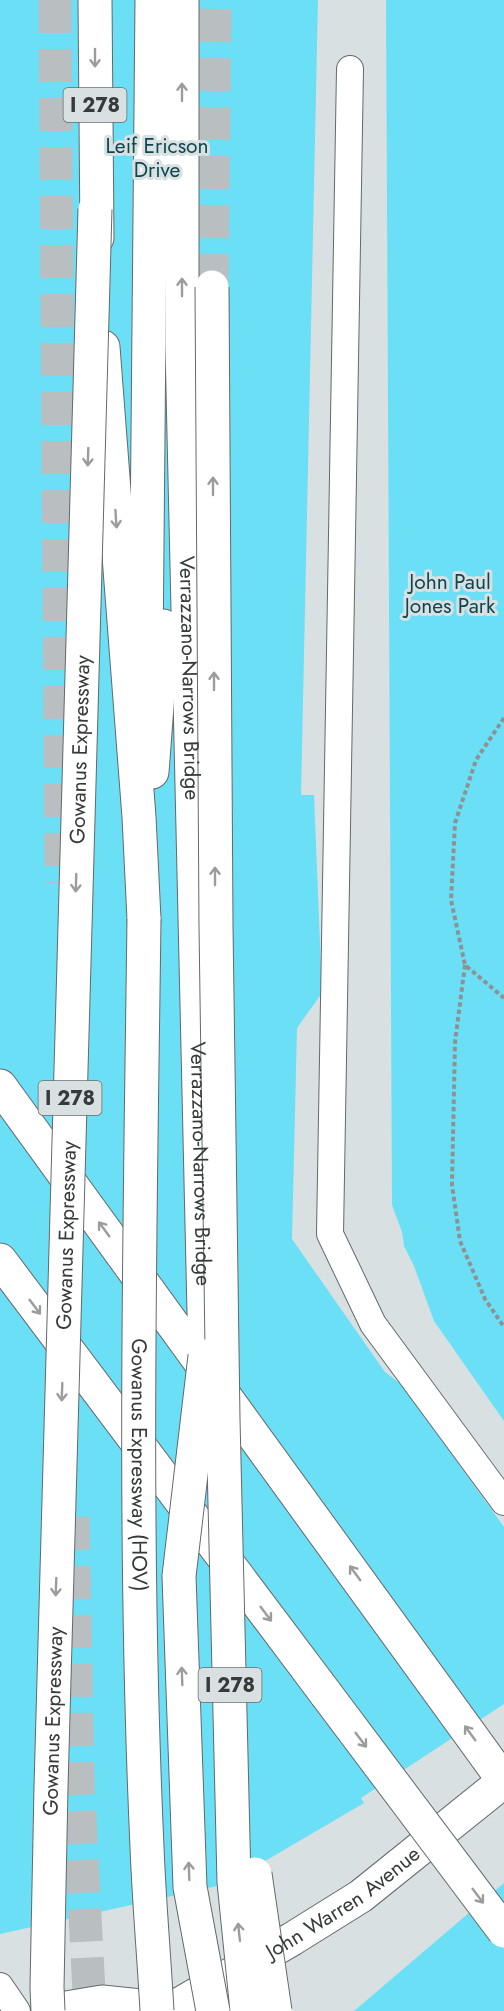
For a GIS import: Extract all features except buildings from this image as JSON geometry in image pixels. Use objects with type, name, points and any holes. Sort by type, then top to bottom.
[{"type":"main road","name":"I 278","points":[[95,0],[95,209]]},
{"type":"main road","name":"Verrazzano-Narrows Bridge","points":[[144,919],[152,0]]},
{"type":"main road","name":"Verrazzano-Narrows Bridge","points":[[182,0],[182,346],[205,1356]]},
{"type":"main road","points":[[95,209],[139,817],[144,919]]},
{"type":"main road","name":"Gowanus Expressway","points":[[47,2003],[95,209]]},
{"type":"main road","name":"I 278","points":[[212,287],[216,926],[223,1419],[234,1882],[247,2011]]},
{"type":"main road","points":[[144,919],[148,822],[178,434],[182,346]]},
{"type":"main road","name":"Gowanus Expressway (HOV)","points":[[144,919],[139,1256],[140,1580],[147,1846],[165,2010]]},
{"type":"main road","points":[[0,1086],[504,1781]]},
{"type":"main road","points":[[0,1260],[504,1931]]},
{"type":"main road","name":"I 278","points":[[205,1356],[230,1684],[275,2011]]},
{"type":"main road","points":[[205,1356],[179,1576],[190,1887],[213,2011]]},
{"type":"main road","name":"John Warren Avenue","points":[[165,2010],[292,1940],[361,1896],[504,1781]]},
{"type":"main road","points":[[47,2003],[102,2002],[165,2010]]},
{"type":"lane","points":[[350,69],[330,1234],[373,1324],[504,1502]]},
{"type":"lane","points":[[0,1986],[17,2011]]},
{"type":"path","points":[[504,718],[476,760],[455,823],[451,900],[465,965],[455,1042],[452,1185],[460,1241],[485,1299],[504,1327]]},
{"type":"path","points":[[465,965],[504,998]]},
{"type":"green space","name":"Leif Ericson Drive","points":[[0,0],[318,0],[301,795],[314,795],[322,993],[297,1028],[292,1239],[385,1372],[402,1385],[504,1527],[504,1704],[361,1798],[364,1803],[226,1884],[0,1934]]},
{"type":"green space","name":"John Paul Jones Park","points":[[386,0],[504,0],[504,1421],[434,1321],[414,1266],[404,1246],[402,1232],[392,1205]]},
{"type":"green space","points":[[504,1883],[504,2011],[354,2011]]},
{"type":"tunnel","points":[[55,0],[61,883]]},
{"type":"tunnel","points":[[212,287],[215,0]]},
{"type":"tunnel","points":[[73,1517],[78,1782],[90,2011]]}]
